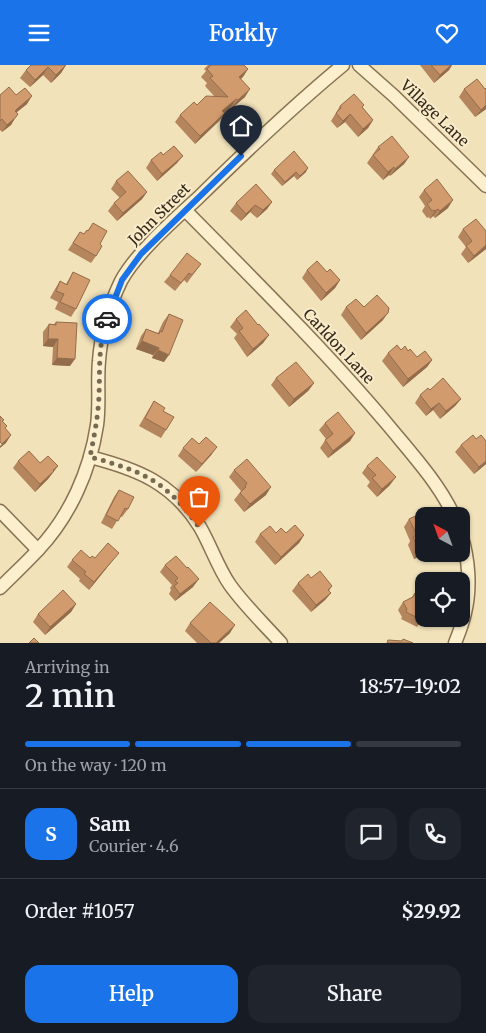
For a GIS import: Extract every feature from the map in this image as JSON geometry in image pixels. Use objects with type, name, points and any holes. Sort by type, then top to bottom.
[{"type":"street","name":"John Street","points":[[0,587],[38,550],[58,526],[72,503],[90,457],[97,425],[99,396],[98,362],[102,335],[110,307],[122,280],[141,254],[185,210],[298,103],[343,65]]},
{"type":"street","name":"Village Lane","points":[[359,65],[394,96],[486,186]]},
{"type":"street","name":"Carldon Lane","points":[[185,210],[318,346],[366,399],[408,449],[446,499],[450,507]]},
{"type":"street","points":[[90,457],[122,465],[149,477],[167,489],[187,509],[199,527],[229,584],[247,607],[281,643]]},
{"type":"street","points":[[0,511],[38,550]]},
{"type":"street","points":[[455,643],[466,613],[467,563]]},
{"type":"building","points":[[31,65],[66,65],[56,75],[48,67],[35,80],[26,70]]},
{"type":"building","points":[[211,65],[244,65],[248,69],[239,77],[250,89],[222,111],[225,113],[200,136],[180,115],[194,102],[197,105],[206,96],[228,97],[210,78],[213,76],[207,69]]},
{"type":"building","points":[[431,65],[451,65],[440,75]]},
{"type":"building","points":[[477,79],[486,88],[486,105],[481,110],[464,89]]},
{"type":"building","points":[[9,87],[16,95],[25,88],[32,96],[15,111],[18,114],[7,125],[2,119],[0,121],[0,95]]},
{"type":"building","points":[[354,94],[364,105],[362,107],[373,120],[363,129],[350,114],[343,121],[336,113],[341,108],[340,106]]},
{"type":"building","points":[[392,136],[409,157],[395,169],[394,167],[388,172],[373,155],[380,149],[378,147]]},
{"type":"building","points":[[174,146],[183,156],[162,174],[151,160],[161,152],[163,155]]},
{"type":"building","points":[[294,151],[308,168],[300,176],[296,172],[285,182],[274,170]]},
{"type":"building","points":[[128,171],[147,192],[123,213],[114,203],[126,192],[116,181]]},
{"type":"building","points":[[437,179],[453,200],[440,211],[438,209],[432,211],[427,204],[432,200],[424,190]]},
{"type":"building","points":[[256,184],[272,202],[263,210],[255,205],[246,214],[236,203]]},
{"type":"building","points":[[476,219],[486,231],[486,245],[474,256],[466,246],[472,241],[463,229]]},
{"type":"building","points":[[93,223],[107,231],[96,256],[73,243],[80,232],[84,234]]},
{"type":"building","points":[[187,253],[201,264],[192,275],[189,273],[181,283],[170,275]]},
{"type":"building","points":[[317,261],[327,272],[330,269],[340,280],[326,293],[307,270]]},
{"type":"building","points":[[73,272],[90,280],[76,309],[60,302],[64,294],[56,291],[60,281],[67,285]]},
{"type":"building","points":[[377,295],[389,308],[388,313],[366,333],[346,307],[356,299],[364,307]]},
{"type":"building","points":[[246,310],[269,335],[253,349],[239,331],[243,328],[236,319]]},
{"type":"building","points":[[169,314],[183,320],[169,355],[158,350],[159,348],[142,341],[146,329],[159,334],[160,331],[162,332]]},
{"type":"building","points":[[56,322],[77,323],[75,359],[57,358],[58,339],[48,339],[49,324],[56,325]]},
{"type":"building","points":[[397,345],[401,350],[405,346],[408,351],[410,349],[417,357],[425,351],[432,360],[408,379],[388,353]]},
{"type":"building","points":[[296,362],[314,383],[294,399],[276,378]]},
{"type":"building","points":[[443,378],[461,399],[446,411],[439,403],[431,409],[420,395],[428,388],[430,390]]},
{"type":"building","points":[[154,401],[165,408],[163,411],[174,417],[166,430],[145,418]]},
{"type":"building","points":[[338,412],[355,433],[333,451],[325,440],[333,434],[325,423]]},
{"type":"building","points":[[0,416],[7,426],[5,428],[11,435],[2,444],[0,442]]},
{"type":"building","points":[[473,435],[476,439],[481,435],[486,441],[486,461],[479,467],[461,445]]},
{"type":"building","points":[[206,437],[217,447],[202,464],[183,448],[192,438],[199,444]]},
{"type":"building","points":[[29,451],[40,463],[48,456],[58,466],[40,484],[18,461]]},
{"type":"building","points":[[377,457],[396,477],[382,489],[372,478],[376,475],[367,466]]},
{"type":"building","points":[[247,459],[271,487],[250,504],[240,493],[247,483],[234,470]]},
{"type":"building","points":[[119,490],[134,497],[128,509],[125,508],[118,521],[106,515]]},
{"type":"building","points":[[415,516],[415,531],[409,519]]},
{"type":"building","points":[[295,525],[304,535],[281,557],[260,534],[270,526],[276,533],[281,528],[286,533]]},
{"type":"building","points":[[108,543],[119,553],[94,582],[72,560],[81,550],[90,558],[92,556],[95,558]]},
{"type":"building","points":[[176,556],[199,579],[180,594],[174,586],[178,583],[175,581],[178,578],[165,565]]},
{"type":"building","points":[[320,571],[332,586],[328,590],[331,593],[316,605],[298,583],[308,574],[311,578]]},
{"type":"building","points":[[63,590],[76,604],[50,627],[38,614]]},
{"type":"building","points":[[415,593],[415,616],[406,612],[407,609],[403,602],[413,597]]},
{"type":"building","points":[[210,602],[235,625],[216,643],[211,643],[190,623]]},
{"type":"building","points":[[34,638],[39,643],[29,643]]},
{"type":"building","points":[[403,639],[413,643],[387,643],[388,640],[402,641]]},
{"type":"way so far","points":[[107,319],[102,335],[98,362],[99,396],[97,425],[90,457],[122,465],[149,477],[167,489],[187,509],[199,527]]},
{"type":"route","points":[[107,319],[110,307],[122,280],[141,254],[241,156]]}]
